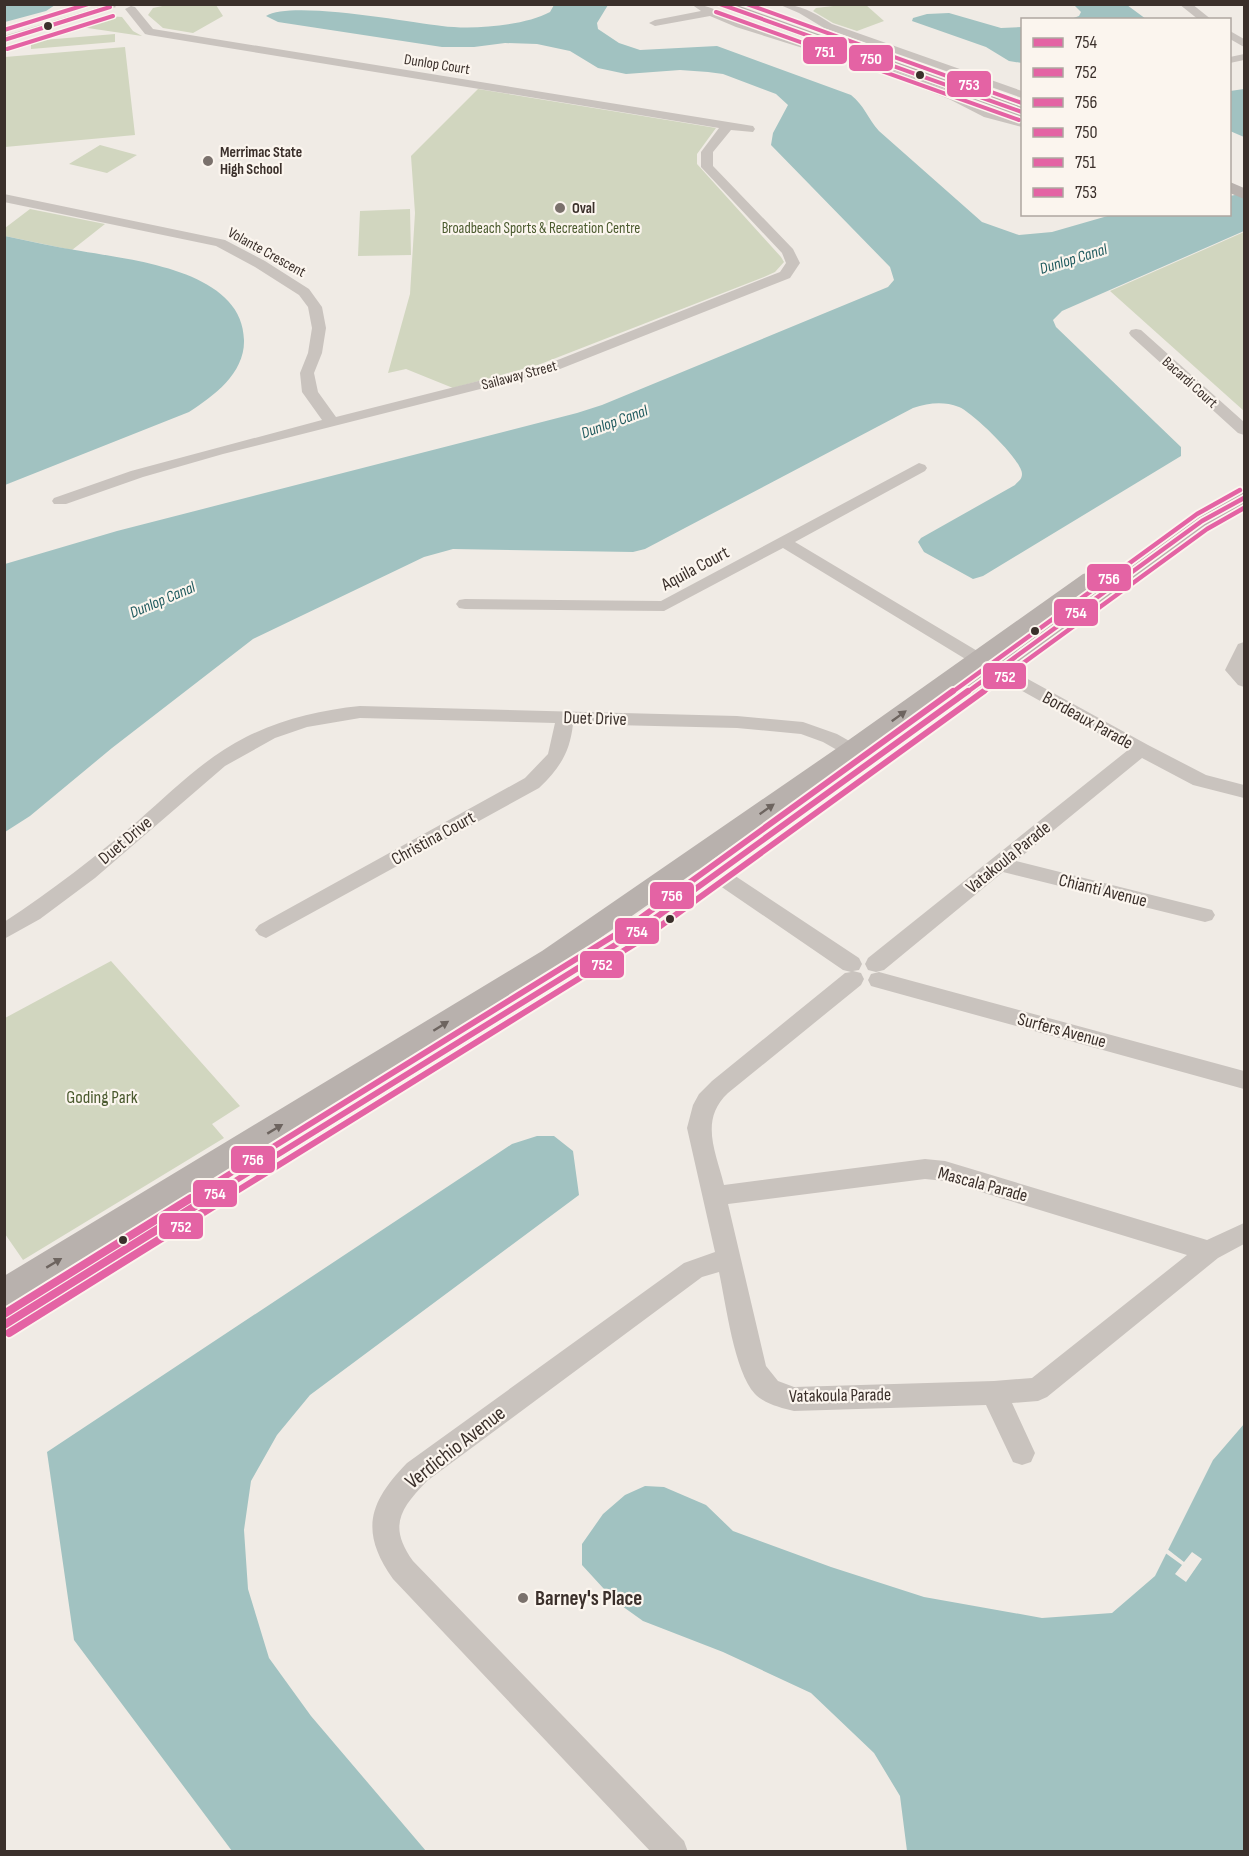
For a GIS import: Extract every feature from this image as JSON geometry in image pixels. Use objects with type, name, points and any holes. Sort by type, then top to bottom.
[{"type":"main road","points":[[745,4],[777,11],[1020,108]]},
{"type":"main road","points":[[714,9],[777,11],[990,108],[1020,108]]},
{"type":"main road","points":[[4,1293],[542,964],[706,867],[988,665],[1198,503],[1245,479]]},
{"type":"main road","points":[[988,665],[1202,521],[1245,498]]},
{"type":"main road","points":[[4,1325],[636,932],[706,867]]},
{"type":"street","points":[[696,4],[714,9],[740,25],[888,72],[990,108],[1021,122]]},
{"type":"street","points":[[740,25],[777,11],[815,4]]},
{"type":"street","points":[[1184,4],[1204,18]]},
{"type":"street","points":[[4,39],[110,6],[119,10],[137,7]]},
{"type":"street","name":"Dunlop Court","points":[[137,7],[149,32],[749,129]]},
{"type":"street","points":[[655,23],[714,9]]},
{"type":"street","points":[[777,11],[828,26],[1021,93]]},
{"type":"street","points":[[1231,35],[1245,44]]},
{"type":"street","name":"Sailaway Street","points":[[60,501],[137,474],[331,421],[520,377],[555,366],[785,275],[793,263],[788,252],[707,166],[707,152],[727,126]]},
{"type":"street","name":"Volante Crescent","points":[[4,198],[220,243],[260,264],[304,292],[315,307],[320,328],[315,353],[307,373],[310,392],[331,421]]},
{"type":"street","name":"Bacardi Court","points":[[1136,333],[1245,430]]},
{"type":"street","name":"Aquila Court","points":[[465,604],[664,606],[919,468]]},
{"type":"street","name":"Bordeaux Parade","points":[[784,542],[988,665],[1141,749],[1200,780],[1245,791]]},
{"type":"street","points":[[1245,648],[1234,670],[1245,681]]},
{"type":"street","name":"Duet Drive","points":[[4,932],[35,914],[73,885],[218,762],[305,710],[789,725],[830,738],[862,756]]},
{"type":"street","name":"Christina Court","points":[[266,930],[532,783],[553,764],[561,749],[565,717]]},
{"type":"street","name":"Vatakoula Parade","points":[[877,972],[887,952],[1001,864],[1141,749]]},
{"type":"street","name":"Chianti Avenue","points":[[1001,864],[1205,915]]},
{"type":"street","points":[[706,867],[852,972]]},
{"type":"street","name":"Surfers Avenue","points":[[852,972],[866,960],[877,972],[1245,1080]]},
{"type":"street","name":"Vatakoula Parade","points":[[852,972],[707,1098],[700,1113],[699,1128],[753,1367],[759,1382],[780,1396],[794,1399],[994,1393],[1038,1389],[1209,1251],[1245,1233]]},
{"type":"street","name":"Mascala Parade","points":[[715,1196],[915,1170],[935,1170],[1095,1215],[1209,1251]]},
{"type":"street","name":"Verdichio Avenue","points":[[673,1851],[403,1570],[392,1556],[384,1538],[385,1519],[401,1487],[417,1472],[660,1292],[693,1270],[710,1263],[728,1261]]},
{"type":"street","points":[[994,1393],[1022,1454]]},
{"type":"green space","points":[[172,4],[216,5],[223,16],[193,33],[163,28],[148,15],[153,8]]},
{"type":"green space","points":[[866,5],[884,21],[857,31],[833,23],[813,11],[816,8]]},
{"type":"green space","points":[[108,16],[122,17],[133,31],[142,36],[74,26]]},
{"type":"green space","points":[[115,34],[115,42],[31,49],[31,41]]},
{"type":"green space","points":[[125,47],[135,135],[5,147],[5,57]]},
{"type":"green space","name":"Broadbeach Sports & Recreation Centre","points":[[478,89],[716,128],[697,154],[697,164],[784,262],[775,272],[764,277],[538,365],[453,388],[406,369],[388,373],[410,294],[415,213],[411,156]]},
{"type":"green space","points":[[100,145],[137,155],[107,173],[69,164]]},
{"type":"green space","points":[[30,209],[105,224],[72,250],[5,236],[5,228]]},
{"type":"green space","points":[[410,209],[411,255],[358,256],[360,211]]},
{"type":"green space","points":[[1244,232],[1244,411],[1110,291]]},
{"type":"green space","name":"Goding Park","points":[[111,961],[240,1106],[212,1124],[224,1138],[23,1260],[5,1234],[5,1018]]},
{"type":"water","points":[[1073,4],[1127,5],[1145,18],[1074,18],[1079,16],[1081,12]]},
{"type":"water","points":[[4,5],[55,5],[46,11],[5,22]]},
{"type":"water","name":"Dunlop Canal","points":[[554,5],[608,5],[597,23],[598,29],[619,43],[640,50],[717,46],[851,95],[879,131],[982,222],[1019,235],[1052,232],[1108,216],[1231,216],[1231,196],[1244,193],[1244,231],[1062,311],[1053,320],[1056,327],[1181,447],[1181,456],[983,576],[973,579],[924,552],[918,542],[921,538],[1015,485],[1021,479],[1022,474],[1014,458],[974,418],[959,407],[942,403],[913,408],[645,549],[633,552],[453,549],[424,557],[253,639],[112,748],[30,816],[5,832],[5,564],[117,531],[577,413],[602,405],[888,287],[894,280],[890,267],[771,145],[773,133],[788,105],[776,94],[723,74],[708,72],[680,70],[626,74],[598,68],[570,51],[537,44],[505,43],[474,47],[442,47],[278,22],[266,16],[299,10],[324,11],[442,26],[482,27],[526,21],[550,12]]},
{"type":"water","points":[[949,13],[1001,28],[1021,27],[1021,63],[1009,61],[986,47],[912,21],[913,18],[927,14]]},
{"type":"water","points":[[1244,89],[1244,137],[1231,131],[1231,91]]},
{"type":"water","points":[[5,236],[154,265],[205,283],[225,298],[239,316],[244,340],[243,352],[234,373],[218,391],[189,412],[5,485]]},
{"type":"water","points":[[537,1136],[554,1136],[573,1151],[579,1195],[310,1395],[277,1435],[251,1481],[244,1530],[248,1589],[269,1658],[311,1716],[426,1851],[232,1851],[74,1640],[47,1452],[512,1144]]},
{"type":"water","points":[[1244,1424],[1244,1851],[907,1851],[900,1796],[874,1753],[811,1693],[723,1652],[643,1621],[615,1601],[582,1565],[582,1544],[603,1514],[625,1495],[645,1486],[664,1487],[706,1505],[733,1531],[831,1567],[924,1597],[1042,1618],[1112,1613],[1155,1576],[1213,1460]]},
{"type":"pier","points":[[1166,1548],[1184,1562],[1192,1552],[1202,1559],[1186,1582],[1175,1574],[1182,1565],[1164,1552]]},
{"type":"transit line","name":"753","points":[[4,30],[88,4]]},
{"type":"transit line","name":"750","points":[[720,4],[1021,112]]},
{"type":"transit line","name":"753","points":[[747,4],[1021,103]]},
{"type":"transit line","name":"750","points":[[4,40],[110,7]]},
{"type":"transit line","name":"751","points":[[716,12],[1019,120]]},
{"type":"transit line","name":"751","points":[[7,49],[113,16]]},
{"type":"transit line","name":"756","points":[[4,1314],[631,925],[1197,514],[1240,490]]},
{"type":"transit line","name":"754","points":[[4,1325],[636,932],[1202,521],[1244,498]]},
{"type":"transit line","name":"752","points":[[9,1333],[641,940],[1207,529],[1244,508]]},
{"type":"place","name":"Merrimac State High School","points":[[208,161]]},
{"type":"place","name":"Oval","points":[[560,208]]},
{"type":"place","name":"Barney's Place","points":[[523,1598]]}]
